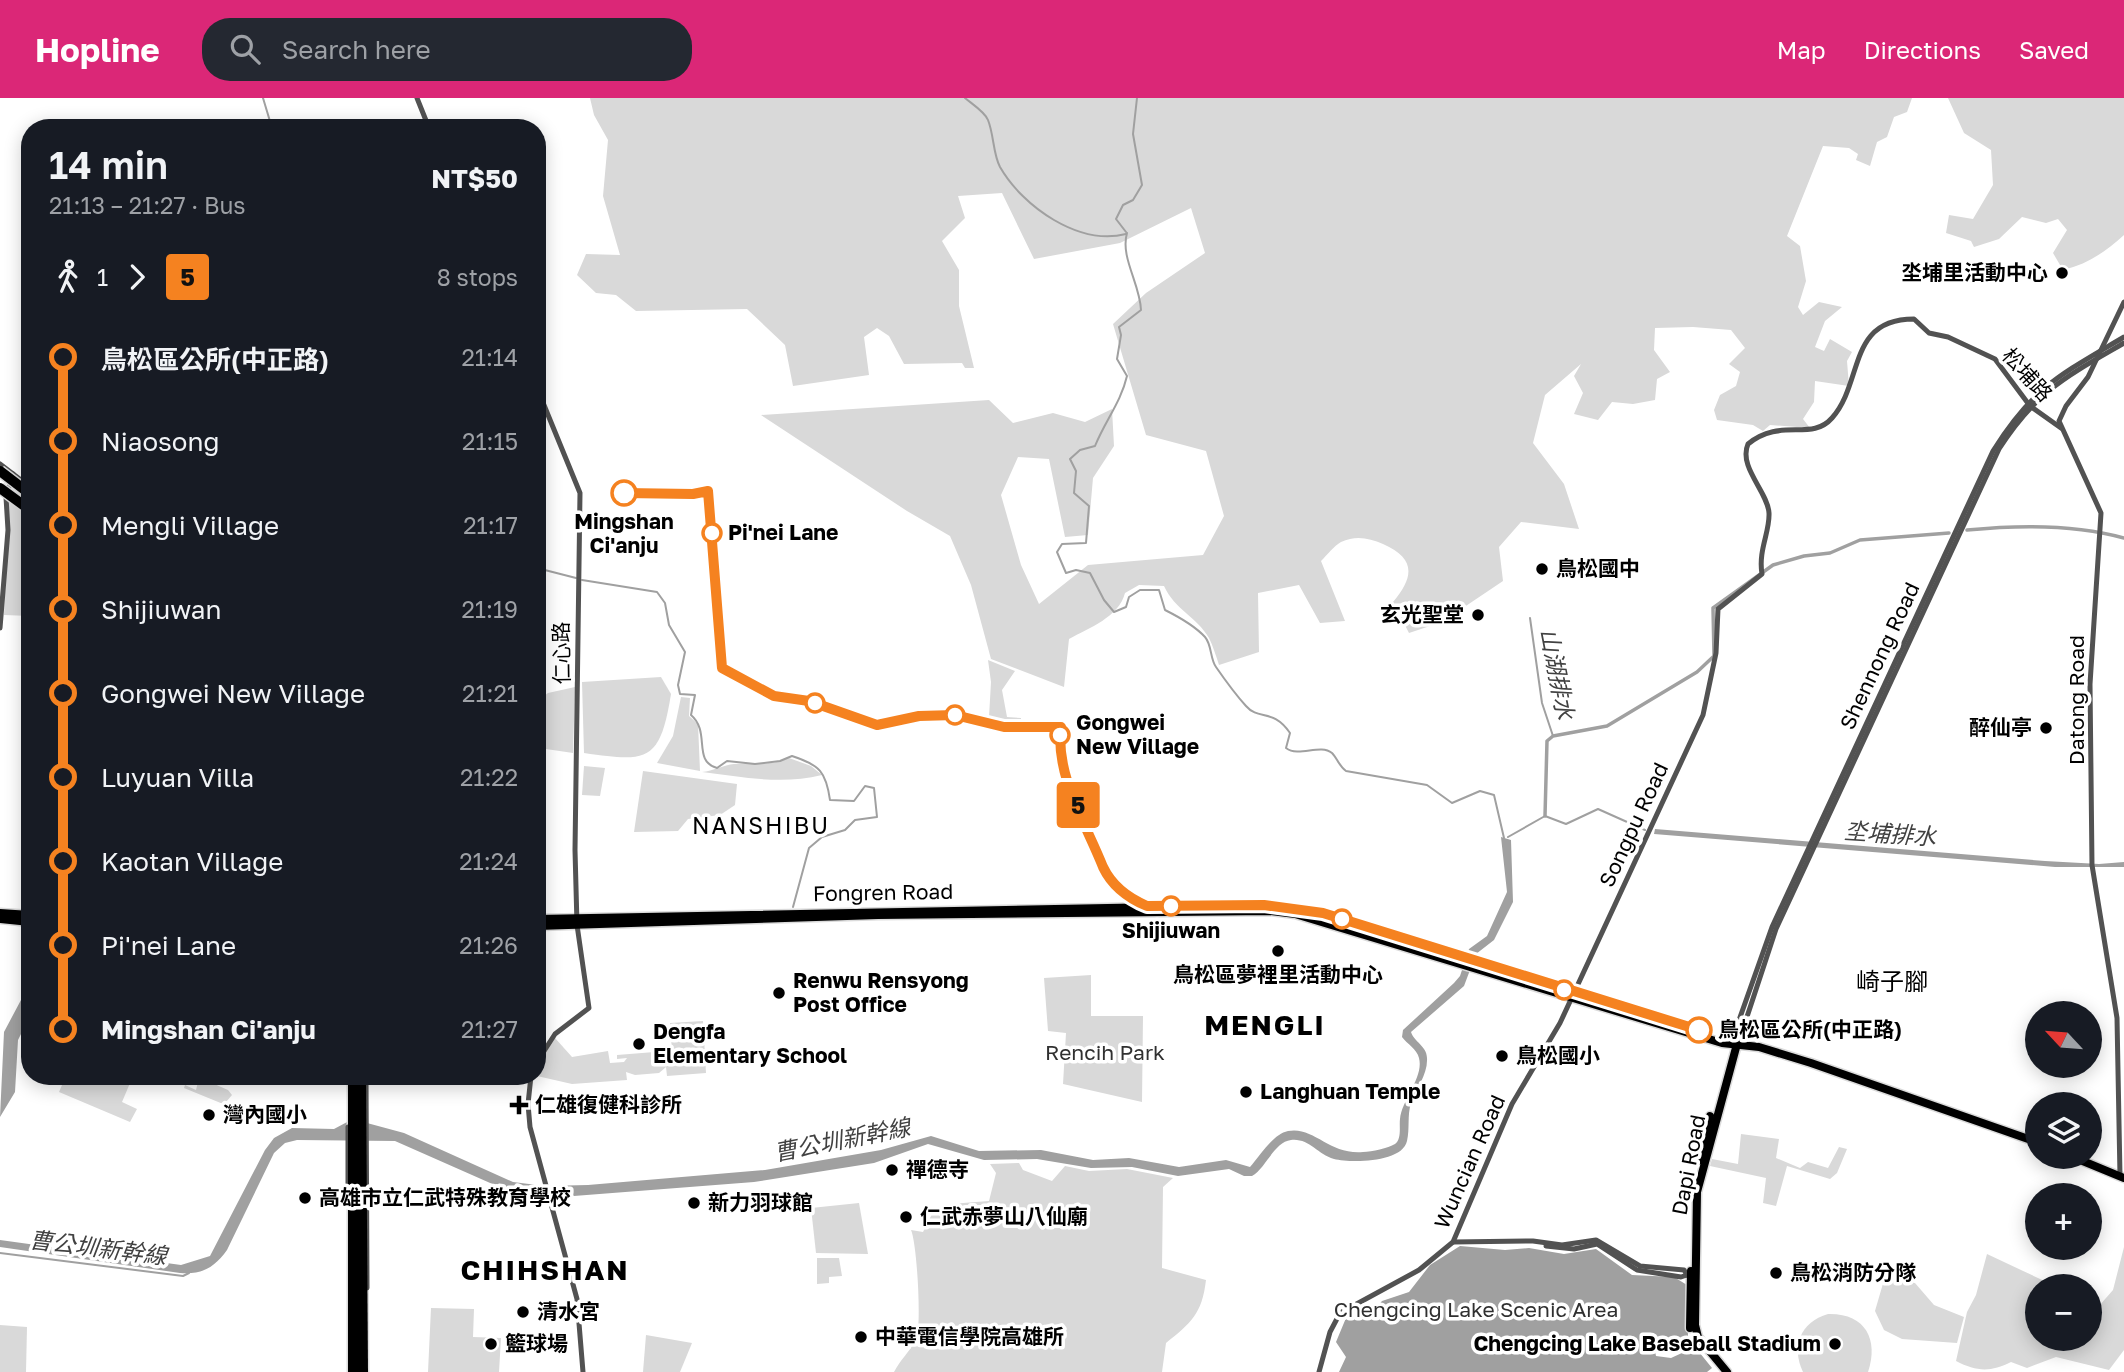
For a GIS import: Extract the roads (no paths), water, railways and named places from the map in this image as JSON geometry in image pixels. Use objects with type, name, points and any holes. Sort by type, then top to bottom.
[{"type":"highway","points":[[1,467],[21,486]]},
{"type":"highway","points":[[0,478],[21,493]]},
{"type":"highway","points":[[1,491],[21,504]]},
{"type":"highway","points":[[351,1085],[352,1372]]},
{"type":"highway","points":[[360,1085],[365,1372]]},
{"type":"main road","name":"Fongren Road","points":[[546,925],[577,922],[1228,909],[1295,914],[1468,961],[1572,995],[1892,1089],[2025,1138]]},
{"type":"main road","points":[[0,913],[21,914]]},
{"type":"main road","points":[[0,919],[21,921]]},
{"type":"main road","name":"Fongren Road","points":[[546,920],[577,922]]},
{"type":"main road","name":"Dapi Road","points":[[1719,1372],[1690,1332],[1689,1217],[1703,1140],[1737,1043]]},
{"type":"main road","name":"Dapi Road","points":[[1727,1372],[1696,1332],[1694,1238],[1696,1199],[1703,1161],[1737,1043]]},
{"type":"main road","points":[[2102,1169],[2122,1177]]},
{"type":"street","points":[[417,98],[425,119]]},
{"type":"street","points":[[2061,428],[2061,414],[2103,350],[2124,302]]},
{"type":"street","name":"松埔路","points":[[1762,570],[1769,512],[1747,458],[1746,448],[1751,442],[1775,429],[1809,431],[1832,418],[1851,386],[1856,359],[1872,334],[1900,320],[1914,319],[1929,333],[1948,337],[1996,359],[2029,404],[2061,428]]},
{"type":"street","name":"Shennong Road","points":[[1737,1043],[1761,968],[1790,894],[1999,449],[2029,404],[2052,379],[2124,340]]},
{"type":"street","name":"Shennong Road","points":[[2029,404],[2054,384],[2124,340]]},
{"type":"street","name":"仁心路","points":[[546,410],[580,493],[577,922],[589,1008],[555,1034],[546,1048]]},
{"type":"street","name":"Datong Road","points":[[2061,428],[2100,508],[2090,684],[2092,865],[2117,1018],[2122,1177]]},
{"type":"street","points":[[1,467],[21,480]]},
{"type":"street","points":[[0,628],[8,530],[1,491],[1,467]]},
{"type":"street","points":[[1,491],[13,474]]},
{"type":"street","points":[[0,530],[8,530]]},
{"type":"street","name":"Songpu Road","points":[[1572,995],[1705,709],[1716,653],[1716,611],[1762,570]]},
{"type":"street","name":"Wuncian Road","points":[[1319,1372],[1330,1332],[1340,1313],[1419,1270],[1453,1242],[1512,1104],[1550,1041],[1572,995]]},
{"type":"street","points":[[351,1085],[348,1139],[352,1372]]},
{"type":"street","points":[[365,1372],[366,1085]]},
{"type":"street","points":[[530,1085],[530,1127],[577,1299],[583,1372]]},
{"type":"street","points":[[1453,1242],[1533,1241],[1571,1245],[1596,1240],[1637,1270],[1682,1277],[1687,1275],[1684,1270],[1640,1266],[1617,1255]]},
{"type":"waterway","points":[[263,98],[269,119]]},
{"type":"waterway","points":[[965,98],[988,120],[1000,167],[1010,182],[1038,209],[1072,229],[1108,236],[1126,234]]},
{"type":"waterway","points":[[1126,232],[1116,219],[1123,205],[1133,200],[1142,185],[1133,134],[1137,98]]},
{"type":"waterway","points":[[1127,233],[1126,252],[1141,310],[1119,327],[1121,335],[1117,359],[1127,376],[1117,403],[1095,446],[1080,450],[1070,459],[1076,471],[1074,493],[1089,506],[1086,543],[1062,544],[1057,552],[1066,573],[1076,570],[1090,573],[1104,600],[1114,612],[1126,607],[1129,597],[1140,590],[1159,590],[1165,610],[1181,618],[1205,637],[1216,667],[1246,706],[1284,725],[1290,733],[1286,748],[1297,752],[1327,750],[1346,771],[1427,785],[1452,803],[1480,791],[1494,795],[1504,838]]},
{"type":"waterway","name":"曹公圳新幹線","points":[[1967,530],[2046,527],[2086,530],[2124,538]]},
{"type":"waterway","name":"曹公圳新幹線","points":[[1545,816],[1547,741],[1553,736],[1607,726],[1697,672],[1714,656],[1713,608],[1773,565],[1804,556],[1830,553],[1860,540],[1949,533]]},
{"type":"waterway","points":[[546,570],[576,578]]},
{"type":"waterway","points":[[582,580],[657,592],[665,603],[669,625],[685,652],[678,685],[680,694],[695,695],[691,715],[700,729],[703,753],[710,764],[717,768],[727,761],[755,764],[780,761],[792,756],[820,771],[824,776],[830,800],[854,801],[865,786],[874,788],[877,817],[855,820],[845,830],[822,837],[809,848],[793,907]]},
{"type":"waterway","name":"山湖排水","points":[[1530,618],[1542,703],[1553,736]]},
{"type":"waterway","name":"坔埔排水","points":[[1508,837],[1545,816],[1566,824],[1598,809],[1645,830]]},
{"type":"waterway","name":"曹公圳新幹線","points":[[0,1253],[183,1276],[189,1273]]},
{"type":"place","name":"坔埔里活動中心","points":[[2062,273]]},
{"type":"place","name":"Mingshan Ci'anju","points":[[624,493]]},
{"type":"place","name":"Pi'nei Lane","points":[[712,533]]},
{"type":"place","name":"鳥松國中","points":[[1542,569]]},
{"type":"place","name":"玄光聖堂","points":[[1478,615]]},
{"type":"place","name":"醉仙亭","points":[[2046,728]]},
{"type":"place","name":"Gongwei New Village","points":[[1060,735]]},
{"type":"place","name":"Shijiuwan","points":[[1171,906]]},
{"type":"place","name":"鳥松區夢裡里活動中心","points":[[1278,951]]},
{"type":"place","name":"Renwu Rensyong Post Office","points":[[779,993]]},
{"type":"place","name":"鳥松區公所(中正路)","points":[[1699,1030]]},
{"type":"place","name":"Dengfa Elementary School","points":[[639,1044]]},
{"type":"place","name":"鳥松國小","points":[[1502,1056]]},
{"type":"place","name":"Langhuan Temple","points":[[1246,1092]]},
{"type":"place","name":"仁雄復健科診所","points":[[519,1105]]},
{"type":"place","name":"灣內國小","points":[[209,1115]]},
{"type":"place","name":"禪德寺","points":[[892,1170]]},
{"type":"place","name":"高雄市立仁武特殊教育學校","points":[[305,1198]]},
{"type":"place","name":"新力羽球館","points":[[694,1203]]},
{"type":"place","name":"仁武赤夢山八仙廟","points":[[906,1217]]},
{"type":"place","name":"鳥松消防分隊","points":[[1776,1273]]},
{"type":"place","name":"清水宮","points":[[523,1312]]},
{"type":"place","name":"中華電信學院高雄所","points":[[861,1337]]},
{"type":"place","name":"籃球場","points":[[491,1344]]},
{"type":"place","name":"Chengcing Lake Baseball Stadium","points":[[1835,1344]]},
{"type":"district","name":"NANSHIBU","points":[[761,826]]},
{"type":"district","name":"崎子腳","points":[[1892,982]]},
{"type":"district","name":"MENGLI","points":[[1265,1025]]},
{"type":"district","name":"CHIHSHAN","points":[[545,1270]]},
{"type":"park label","name":"Rencih Park","points":[[1105,1053]]},
{"type":"park label","name":"Chengcing Lake Scenic Area","points":[[1476,1310]]}]
